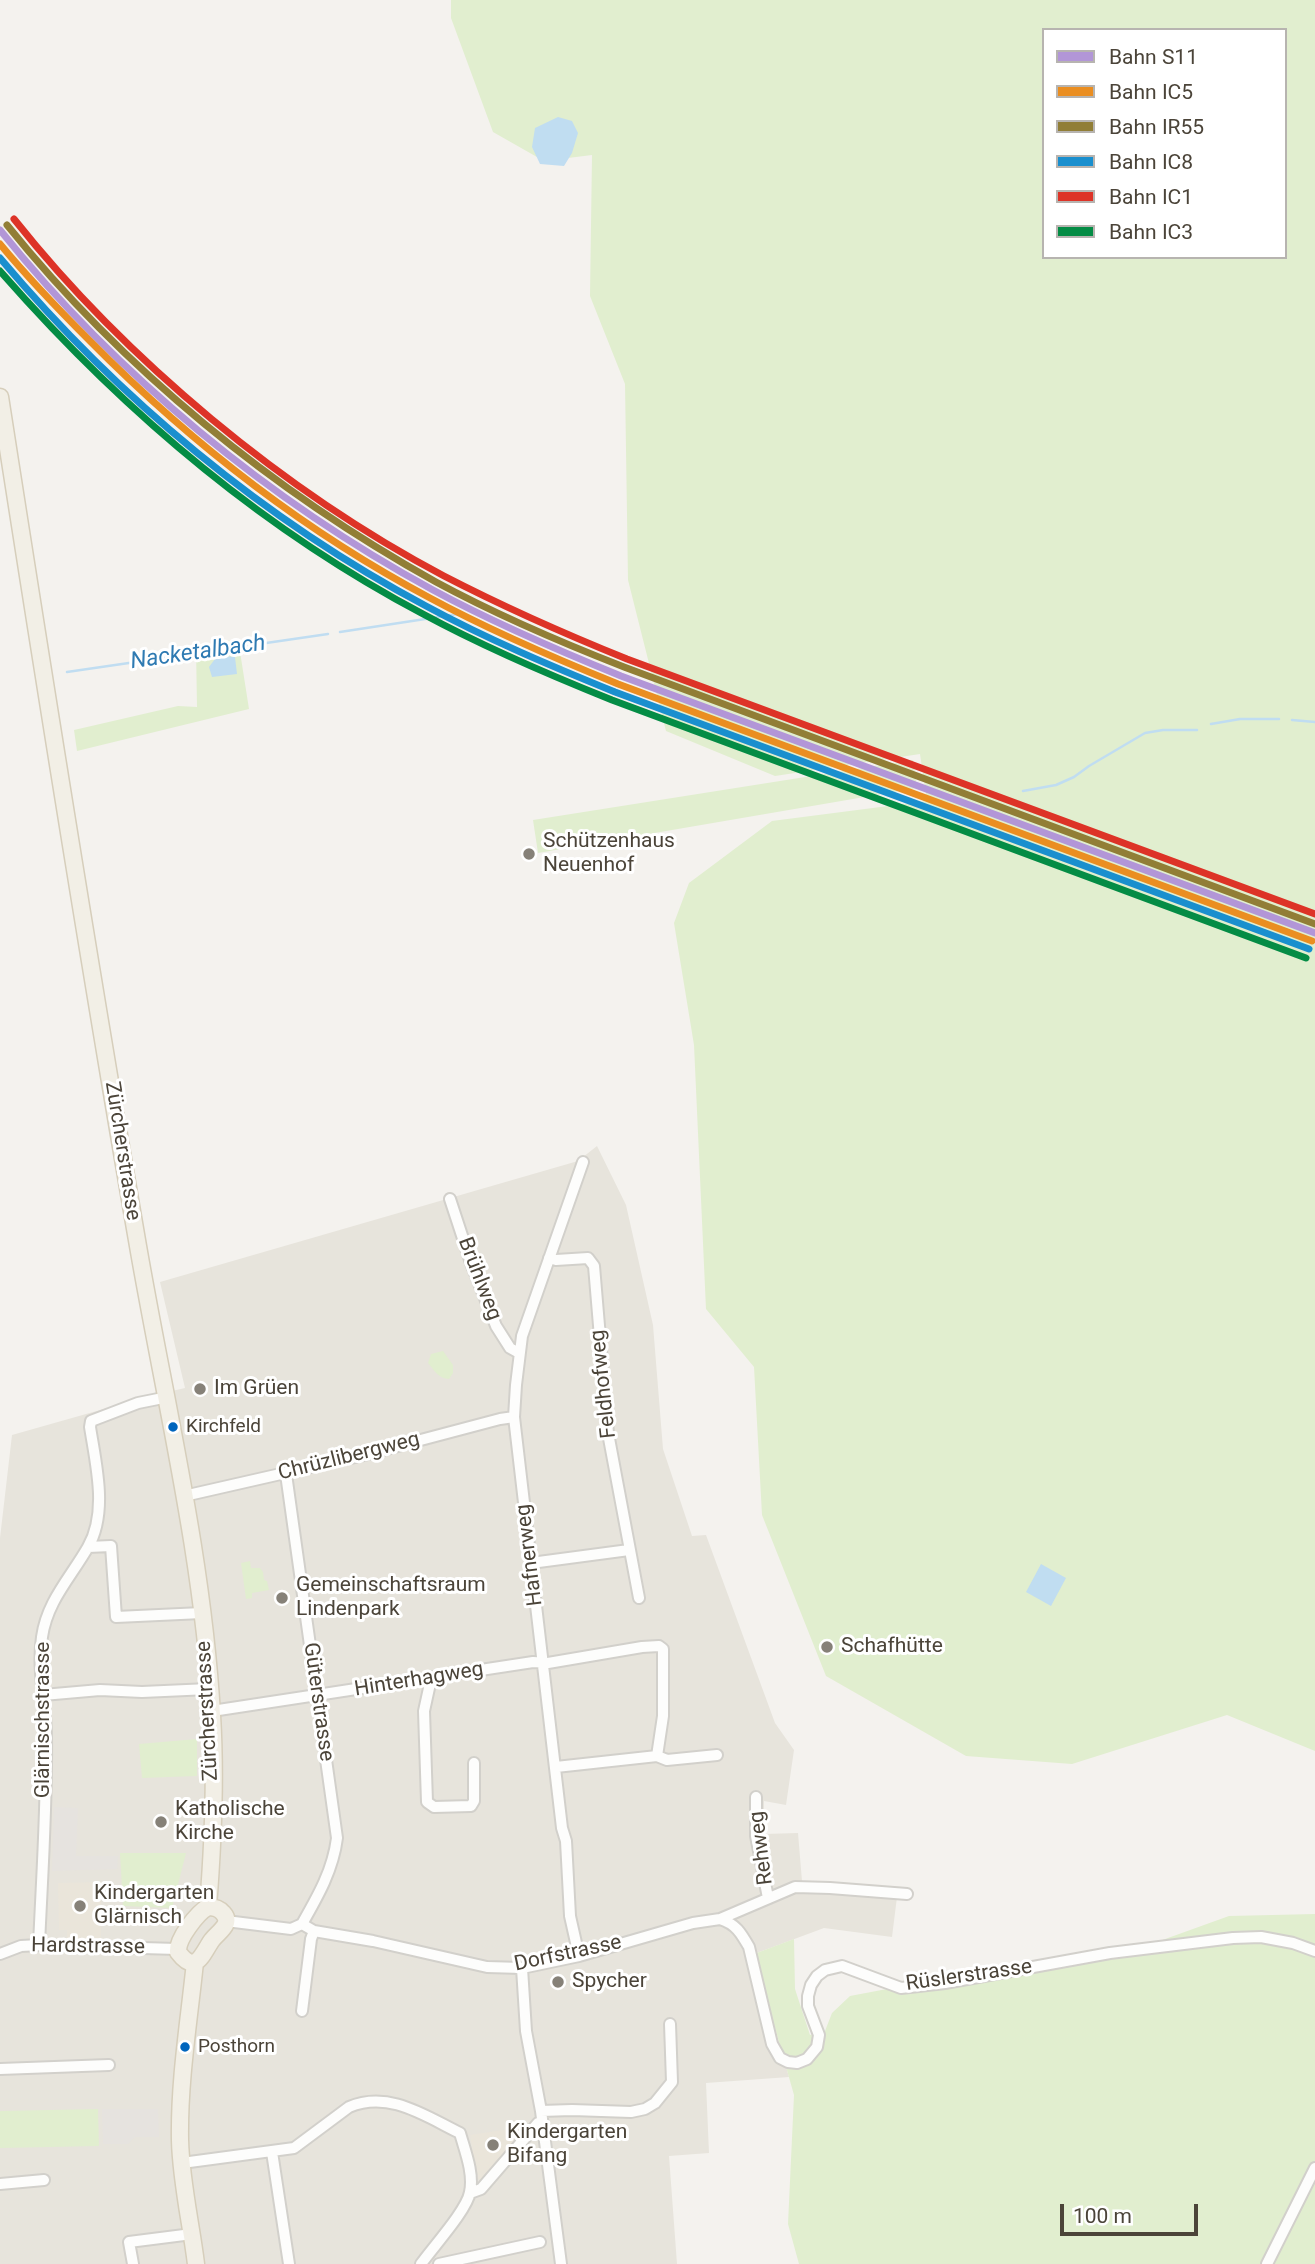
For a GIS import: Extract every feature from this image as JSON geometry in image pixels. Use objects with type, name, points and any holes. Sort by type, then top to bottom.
[{"type":"main road","name":"Zürcherstrasse","points":[[0,397],[62,798],[202,1613],[214,1759],[208,1907]]},
{"type":"main road","points":[[213,1907],[222,1912],[226,1921],[200,1960],[187,1962],[179,1955],[177,1949],[180,1940],[200,1912],[213,1907]]},
{"type":"main road","points":[[195,1962],[181,2092],[182,2163],[196,2264]]},
{"type":"street","name":"Hafnerweg","points":[[579,1956],[570,1916],[566,1841],[562,1828],[514,1417],[522,1336],[583,1162]]},
{"type":"street","name":"Brühlweg","points":[[450,1199],[496,1326],[510,1348],[519,1353]]},
{"type":"street","name":"Feldhofweg","points":[[549,1258],[588,1258],[594,1266],[608,1433],[639,1598]]},
{"type":"street","name":"Glärnischstrasse","points":[[38,1945],[47,1765],[42,1636],[47,1617],[61,1587],[93,1535],[98,1490],[91,1421],[167,1397]]},
{"type":"street","name":"Chrüzlibergweg","points":[[184,1496],[286,1474],[514,1417]]},
{"type":"street","name":"Güterstrasse","points":[[286,1474],[337,1838],[330,1871],[302,1924]]},
{"type":"street","points":[[88,1547],[111,1546],[116,1617],[202,1613]]},
{"type":"street","points":[[531,1563],[629,1550]]},
{"type":"street","name":"Hinterhagweg","points":[[212,1712],[533,1662],[600,1656],[659,1646],[663,1649],[663,1716],[657,1756]]},
{"type":"street","points":[[431,1679],[424,1710],[427,1802],[434,1808],[471,1806],[474,1801],[474,1763]]},
{"type":"street","points":[[43,1695],[100,1690],[142,1692],[209,1689]]},
{"type":"street","points":[[556,1767],[657,1756],[667,1760],[717,1755]]},
{"type":"street","name":"Rehweg","points":[[756,1797],[755,1830],[768,1898]]},
{"type":"street","name":"Dorfstrasse","points":[[302,1924],[314,1931],[373,1941],[487,1967],[522,1968],[579,1956],[683,1925],[720,1919],[795,1887],[907,1894]]},
{"type":"street","name":"Rüslerstrasse","points":[[720,1919],[732,1923],[749,1947],[772,2044],[780,2058],[797,2063],[807,2059],[817,2047],[818,2035],[808,2006],[811,1985],[825,1970],[842,1966],[901,1988],[945,1983],[1110,1953],[1233,1938],[1261,1937],[1293,1943],[1315,1951]]},
{"type":"street","points":[[226,1921],[291,1929],[302,1924]]},
{"type":"street","points":[[302,2011],[314,1931]]},
{"type":"street","name":"Hardstrasse","points":[[0,1954],[10,1948],[38,1945],[177,1949]]},
{"type":"street","points":[[522,1968],[526,2031],[542,2117],[561,2264]]},
{"type":"street","points":[[470,2193],[481,2189],[542,2117],[572,2110],[631,2112],[645,2109],[655,2103],[672,2082],[670,2024]]},
{"type":"street","points":[[0,2070],[109,2065]]},
{"type":"street","points":[[182,2163],[294,2148],[349,2107],[360,2103],[388,2102],[403,2106],[460,2133],[468,2162],[470,2193],[463,2208],[423,2263]]},
{"type":"street","points":[[272,2152],[289,2264]]},
{"type":"street","points":[[1268,2264],[1315,2168]]},
{"type":"street","points":[[0,2184],[44,2180]]},
{"type":"street","points":[[133,2264],[129,2242],[192,2234]]},
{"type":"street","points":[[439,2264],[540,2242]]},
{"type":"shaded area","points":[[597,1146],[626,1205],[653,1325],[663,1449],[692,1536],[706,1535],[775,1723],[794,1750],[786,1805],[764,1801],[764,1834],[798,1833],[802,1881],[898,1889],[892,1937],[824,1928],[754,1954],[789,2077],[706,2083],[709,2153],[669,2156],[677,2264],[0,2264],[0,1538],[12,1435],[185,1388],[160,1282],[578,1161]]},
{"type":"shaded area","points":[[54,1807],[78,1808],[76,1856],[118,1856],[117,1869],[52,1871]]},
{"type":"shaded area","name":"Kindergarten Glärnisch","points":[[101,1882],[101,1940],[67,1940],[67,1930],[59,1930],[58,1883]]},
{"type":"shaded area","points":[[102,2109],[158,2109],[159,2137],[135,2137],[128,2144],[103,2144]]},
{"type":"shaded area","name":"Kindergarten Bifang","points":[[529,2126],[483,2182],[476,2177],[470,2135]]},
{"type":"green space","points":[[451,0],[1315,0],[1315,1751],[1227,1715],[1072,1764],[966,1756],[826,1676],[762,1515],[754,1367],[706,1309],[694,1045],[674,923],[689,883],[772,821],[927,801],[920,754],[775,776],[666,731],[628,580],[625,384],[590,296],[592,155],[544,161],[493,132],[451,18]]},
{"type":"green space","points":[[238,639],[249,709],[77,751],[74,730],[178,706],[197,707],[196,647]]},
{"type":"green space","points":[[913,760],[917,788],[538,853],[533,820]]},
{"type":"green space","points":[[443,1351],[453,1365],[453,1373],[449,1379],[440,1376],[428,1363],[431,1354]]},
{"type":"green space","points":[[250,1561],[251,1568],[260,1568],[263,1572],[269,1590],[252,1593],[252,1598],[246,1599],[241,1563]]},
{"type":"green space","points":[[197,1739],[197,1776],[142,1778],[139,1744]]},
{"type":"green space","points":[[120,1853],[186,1853],[172,1908],[123,1906]]},
{"type":"green space","points":[[1315,1914],[1315,2264],[799,2264],[788,2224],[794,2095],[754,1954],[794,1939],[795,1989],[810,2035],[825,2031],[832,2013],[850,1996],[945,1978],[1118,1956],[1229,1916]]},
{"type":"green space","points":[[98,2109],[99,2146],[0,2148],[0,2111]]},
{"type":"water","points":[[558,117],[572,121],[578,133],[572,153],[564,166],[540,164],[532,147],[535,128]]},
{"type":"water","points":[[235,657],[237,674],[212,677],[209,667],[215,659]]},
{"type":"water","points":[[1041,1564],[1066,1578],[1051,1606],[1026,1592]]},
{"type":"waterway","name":"Nacketalbach","points":[[340,632],[458,614],[469,617]]},
{"type":"waterway","name":"Nacketalbach","points":[[67,672],[328,634]]},
{"type":"waterway","points":[[1211,724],[1240,719],[1279,719]]},
{"type":"waterway","points":[[1292,720],[1315,722]]},
{"type":"waterway","points":[[1023,791],[1056,785],[1074,777],[1145,733],[1197,730]]},
{"type":"rail line","name":"IC1","points":[[14,219],[106,322],[157,372],[211,419],[325,505],[444,576],[535,620],[627,659],[1315,914]]},
{"type":"rail line","name":"IR55","points":[[7,225],[100,329],[204,424],[317,508],[436,582],[529,628],[624,667],[1315,924]]},
{"type":"rail line","name":"S11","points":[[0,230],[94,335],[199,431],[255,476],[313,517],[433,590],[526,636],[621,676],[1315,933]]},
{"type":"rail line","name":"IC5","points":[[0,244],[90,341],[208,449],[293,514],[383,572],[430,598],[523,644],[618,684],[1312,941]]},
{"type":"rail line","name":"IC8","points":[[0,258],[94,359],[196,452],[308,535],[426,606],[519,652],[615,692],[1309,949]]},
{"type":"rail line","name":"IC3","points":[[0,271],[94,370],[196,462],[306,544],[423,614],[516,660],[612,700],[1306,958]]},
{"type":"place","name":"Schützenhaus Neuenhof","points":[[529,854]]},
{"type":"place","name":"Im Grüen","points":[[200,1389]]},
{"type":"place","name":"Kirchfeld","points":[[173,1427]]},
{"type":"place","name":"Gemeinschaftsraum Lindenpark","points":[[282,1598]]},
{"type":"place","name":"Schafhütte","points":[[827,1647]]},
{"type":"place","name":"Katholische Kirche","points":[[161,1822]]},
{"type":"place","name":"Kindergarten Glärnisch","points":[[80,1906]]},
{"type":"place","name":"Spycher","points":[[558,1982]]},
{"type":"place","name":"Posthorn","points":[[185,2047]]},
{"type":"place","name":"Kindergarten Bifang","points":[[493,2145]]}]
